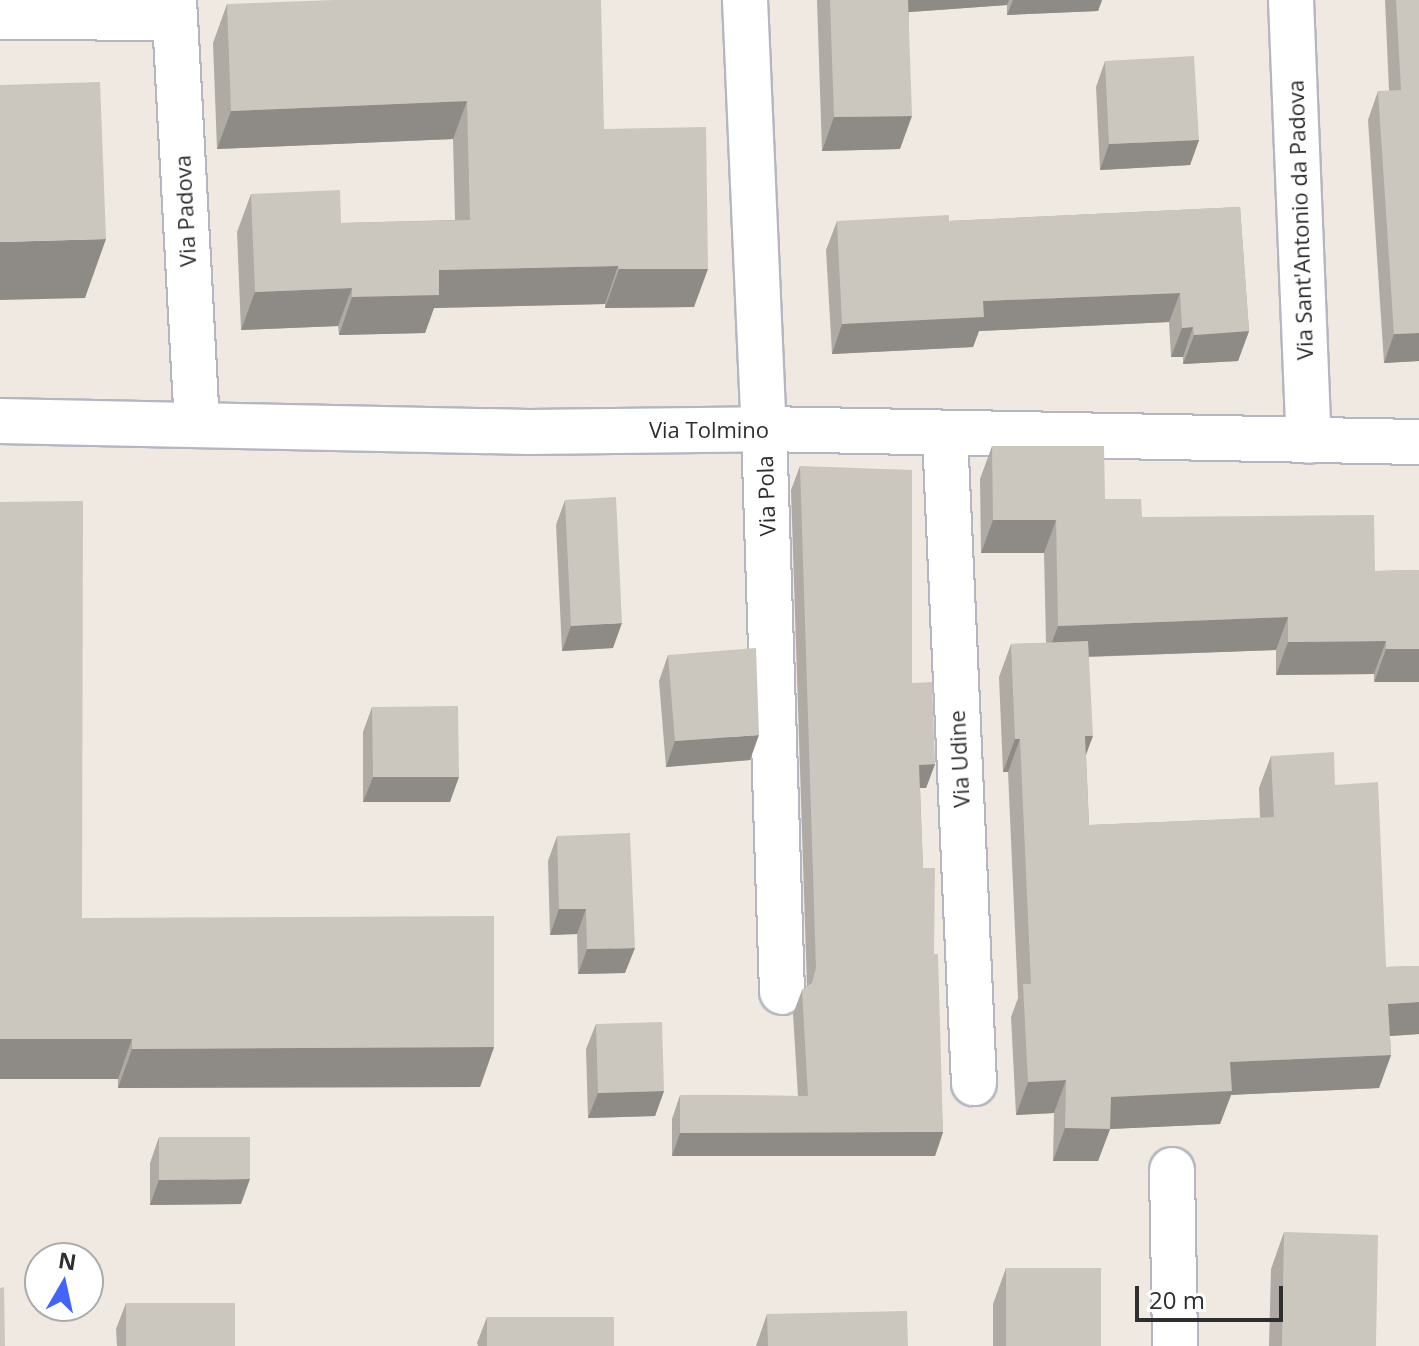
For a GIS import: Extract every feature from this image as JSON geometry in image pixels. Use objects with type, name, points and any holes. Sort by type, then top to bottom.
[{"type":"street","name":"Via Pola","points":[[745,0],[764,429],[782,992]]},
{"type":"street","name":"Via Sant'Antonio da Padova","points":[[1291,0],[1309,441]]},
{"type":"street","points":[[0,17],[174,9]]},
{"type":"street","name":"Via Padova","points":[[174,9],[197,423]]},
{"type":"street","name":"Via Tolmino","points":[[0,421],[529,432],[764,429],[945,435],[1419,442]]},
{"type":"street","name":"Via Udine","points":[[945,435],[974,1083]]},
{"type":"street","points":[[1172,1170],[1175,1346]]},
{"type":"building","points":[[334,0],[601,0],[604,129],[706,127],[708,269],[619,269],[618,266],[439,270],[439,295],[352,297],[352,288],[255,292],[251,194],[340,190],[341,223],[470,220],[467,101],[231,111],[227,4]]},
{"type":"building","points":[[830,0],[908,0],[912,116],[834,117]]},
{"type":"building","points":[[1396,0],[1419,0],[1419,333],[1394,334],[1378,91],[1401,90]]},
{"type":"building","points":[[1194,56],[1199,140],[1109,144],[1105,61]]},
{"type":"building","points":[[100,82],[106,239],[0,242],[0,85]]},
{"type":"building","points":[[1240,207],[1249,331],[1194,335],[1193,327],[1182,328],[1180,293],[983,301],[984,317],[842,324],[837,221],[949,215],[949,221]]},
{"type":"building","points":[[992,446],[1104,446],[1105,499],[1141,499],[1142,517],[1374,515],[1375,571],[1419,570],[1419,649],[1386,649],[1386,641],[1288,642],[1288,617],[1058,626],[1056,520],[993,520]]},
{"type":"building","points":[[800,466],[912,470],[912,683],[932,682],[935,764],[919,765],[923,868],[935,868],[934,954],[938,954],[943,1132],[680,1133],[680,1095],[808,1096],[802,990],[812,983],[816,968]]},
{"type":"building","points":[[616,497],[622,623],[571,626],[565,500]]},
{"type":"building","points":[[83,501],[82,918],[494,916],[494,1047],[132,1049],[132,1039],[0,1039],[0,502]]},
{"type":"building","points":[[1088,641],[1093,736],[1085,736],[1089,825],[1274,817],[1271,756],[1334,752],[1335,785],[1378,782],[1386,967],[1419,966],[1419,1002],[1388,1004],[1391,1055],[1230,1062],[1232,1091],[1111,1097],[1110,1129],[1065,1128],[1066,1080],[1028,1082],[1023,984],[1031,984],[1020,739],[1015,739],[1011,644]]},
{"type":"building","points":[[756,648],[759,735],[675,741],[668,655]]},
{"type":"building","points":[[458,706],[459,777],[373,777],[372,707]]},
{"type":"building","points":[[630,833],[635,948],[587,949],[586,909],[559,909],[557,836]]},
{"type":"building","points":[[662,1022],[664,1091],[598,1093],[596,1024]]},
{"type":"building","points":[[159,1137],[250,1137],[250,1179],[159,1180]]},
{"type":"building","points":[[1284,1232],[1378,1235],[1376,1346],[1282,1346]]},
{"type":"building","points":[[1006,1268],[1101,1268],[1101,1346],[1006,1346]]},
{"type":"building","points":[[4,1287],[5,1346],[0,1346],[0,1288]]},
{"type":"building","points":[[126,1303],[235,1303],[235,1346],[126,1346]]},
{"type":"building","points":[[907,1311],[908,1346],[768,1346],[767,1314]]},
{"type":"building","points":[[487,1317],[614,1317],[614,1346],[487,1346]]}]
